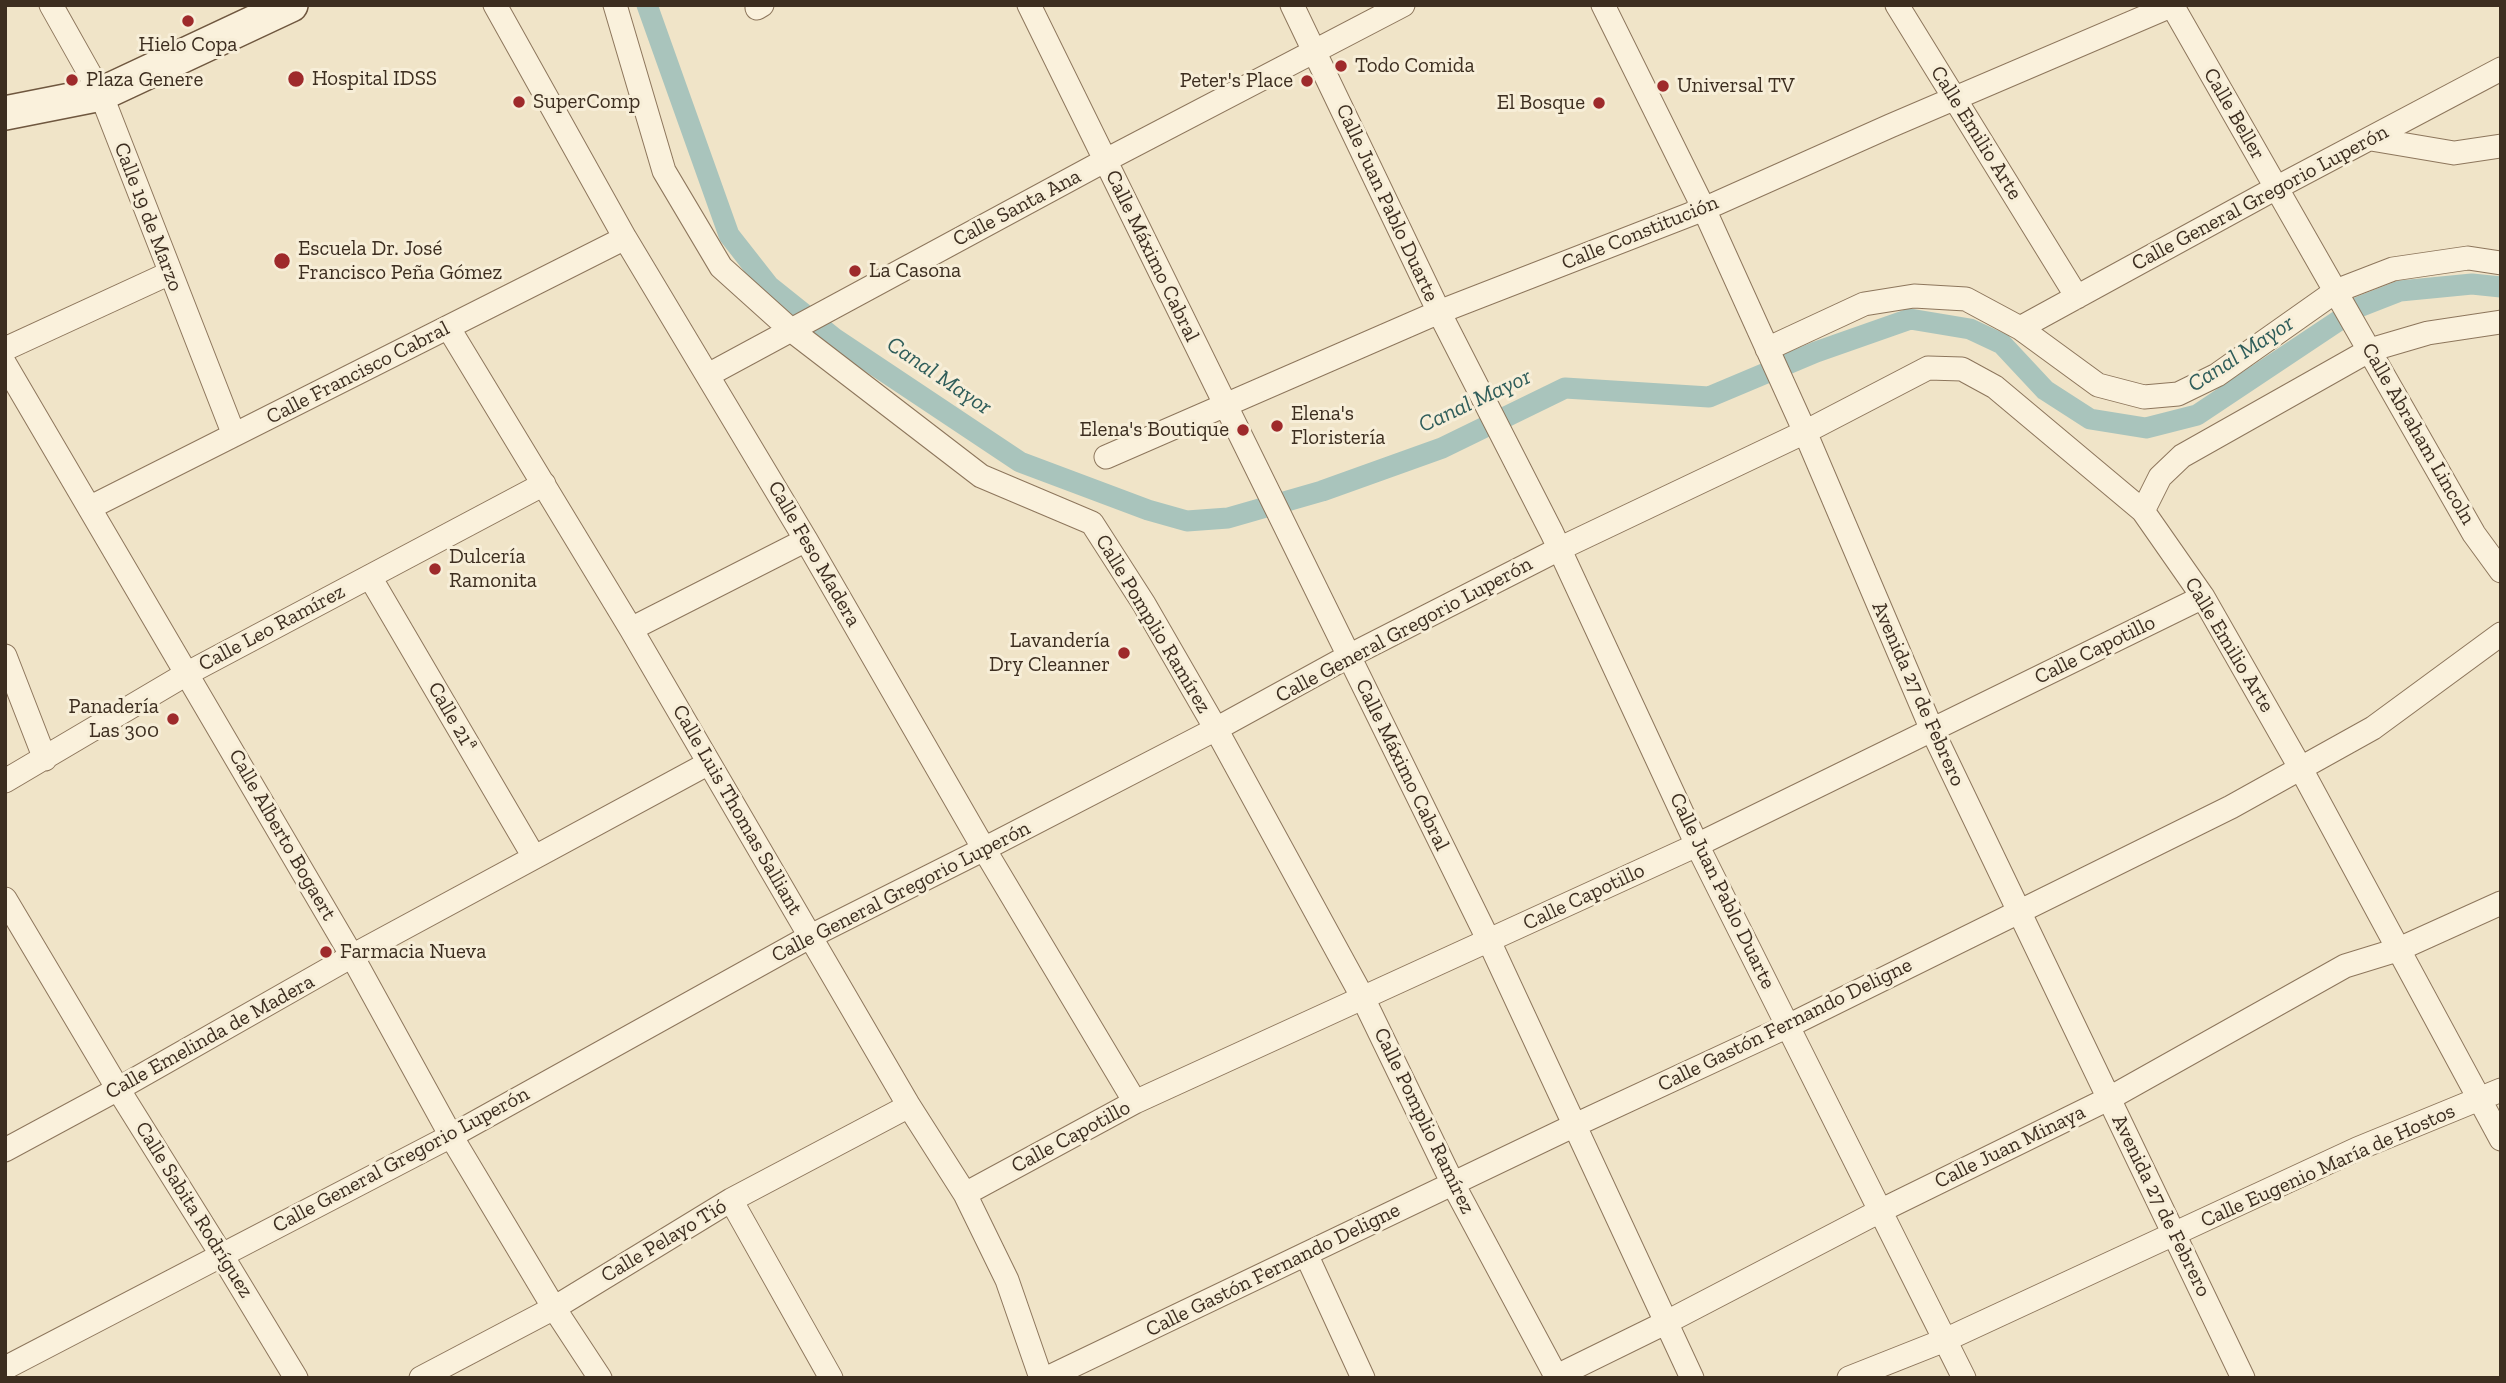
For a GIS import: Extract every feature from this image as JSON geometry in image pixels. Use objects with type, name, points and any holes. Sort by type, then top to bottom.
[{"type":"main road","points":[[5,113],[101,94],[290,5]]},
{"type":"street","name":"Calle 19 de Marzo","points":[[51,5],[101,94],[234,435]]},
{"type":"street","name":"Calle Feso Madera","points":[[495,5],[625,238],[806,540],[984,849],[1135,1102]]},
{"type":"street","name":"Calle Pomplio Ramírez","points":[[615,5],[664,171],[721,267],[981,476],[1092,523],[1144,604],[1216,729],[1363,998],[1453,1184],[1557,1377]]},
{"type":"street","name":"Calle Máximo Cabral","points":[[1029,5],[1489,941],[1692,1378]]},
{"type":"street","name":"Calle Juan Pablo Duarte","points":[[1292,5],[1438,312],[1559,549],[1698,845],[1964,1378]]},
{"type":"street","name":"Calle Santa Ana","points":[[708,375],[1105,160],[1403,5]]},
{"type":"street","name":"Avenida 27 de Febrero","points":[[1603,5],[1704,209],[1793,405],[1932,730],[2243,1378]]},
{"type":"street","name":"Calle Emilio Arte","points":[[1897,5],[2077,297]]},
{"type":"street","name":"Calle Constitución","points":[[1106,457],[1438,312],[1704,209],[2172,5]]},
{"type":"street","name":"Calle Beller","points":[[2172,5],[2337,293]]},
{"type":"street","name":"Calle General Gregorio Luperón","points":[[2020,328],[2501,69]]},
{"type":"street","points":[[2371,139],[2454,153],[2501,146]]},
{"type":"street","name":"Calle Francisco Cabral","points":[[91,507],[625,238]]},
{"type":"street","points":[[1768,352],[1864,304],[1914,296],[1966,299],[2020,328],[2098,386],[2144,397],[2178,394],[2217,375],[2337,293],[2393,269],[2468,258],[2501,263]]},
{"type":"street","points":[[5,349],[170,273]]},
{"type":"street","name":"Calle Abraham Lincoln","points":[[2337,293],[2474,534],[2501,571]]},
{"type":"street","points":[[2143,510],[2160,477],[2182,456],[2365,341],[2501,322]]},
{"type":"street","name":"Calle Luis Thomas Salliant","points":[[448,327],[631,629],[909,1106],[965,1194],[1007,1280],[1041,1378]]},
{"type":"street","name":"Calle Alberto Bogaert","points":[[5,364],[352,956],[451,1136],[554,1308],[600,1378]]},
{"type":"street","name":"Calle Emilio Arte","points":[[1805,432],[1928,368],[1962,369],[1995,387],[2143,510],[2203,597],[2301,769],[2397,950],[2491,1095],[2501,1139]]},
{"type":"street","name":"Calle General Gregorio Luperón","points":[[5,1368],[451,1136],[811,936],[1216,729],[1349,656],[1559,549],[1805,432]]},
{"type":"street","name":"Calle Leo Ramírez","points":[[5,781],[188,673],[544,484]]},
{"type":"street","points":[[631,629],[806,540]]},
{"type":"street","name":"Calle 21ª","points":[[370,577],[534,857]]},
{"type":"street","name":"Calle Capotillo","points":[[965,1194],[1135,1102],[1698,845],[2203,597]]},
{"type":"street","name":"Calle Gastón Fernando Deligne","points":[[1047,1378],[1788,1026],[2231,807],[2373,728],[2501,634]]},
{"type":"street","points":[[5,656],[44,759]]},
{"type":"street","name":"Calle Emelinda de Madera","points":[[5,1150],[352,956],[709,763]]},
{"type":"street","name":"Calle Sabita Rodríguez","points":[[5,899],[296,1378]]},
{"type":"street","name":"Calle Juan Minaya","points":[[1557,1377],[1880,1211],[2108,1099],[2345,966],[2397,950],[2501,903]]},
{"type":"street","name":"Calle Eugenio María de Hostos","points":[[1849,1378],[1945,1340],[2357,1149],[2491,1095]]},
{"type":"street","name":"Calle Pelayo Tió","points":[[421,1378],[554,1308],[731,1200],[909,1106]]},
{"type":"street","points":[[731,1200],[831,1378]]},
{"type":"street","points":[[1306,1254],[1363,1378]]},
{"type":"waterway","name":"Canal Mayor","points":[[647,5],[729,235],[769,286],[834,338],[1020,462],[1148,510],[1187,521],[1228,518],[1322,491],[1442,448],[1565,388],[1709,397],[1816,352],[1910,319],[1970,329],[2002,344],[2045,390],[2090,419],[2146,428],[2197,415],[2359,307],[2400,291],[2472,284],[2501,287]]},
{"type":"place","name":"Hielo Copa","points":[[188,21]]},
{"type":"place","name":"Todo Comida","points":[[1341,66]]},
{"type":"place","name":"Hospital IDSS","points":[[296,79]]},
{"type":"place","name":"Plaza Genere","points":[[72,80]]},
{"type":"place","name":"Peter's Place","points":[[1307,81]]},
{"type":"place","name":"Universal TV","points":[[1663,86]]},
{"type":"place","name":"SuperComp","points":[[519,102]]},
{"type":"place","name":"El Bosque","points":[[1599,103]]},
{"type":"place","name":"Escuela Dr. José Francisco Peña Gómez","points":[[282,261]]},
{"type":"place","name":"La Casona","points":[[855,271]]},
{"type":"place","name":"Elena's Floristería","points":[[1277,426]]},
{"type":"place","name":"Elena's Boutique","points":[[1243,430]]},
{"type":"place","name":"Dulcería Ramonita","points":[[435,569]]},
{"type":"place","name":"Lavandería Dry Cleanner","points":[[1124,653]]},
{"type":"place","name":"Panadería Las 300","points":[[173,719]]},
{"type":"place","name":"Farmacia Nueva","points":[[326,952]]}]
